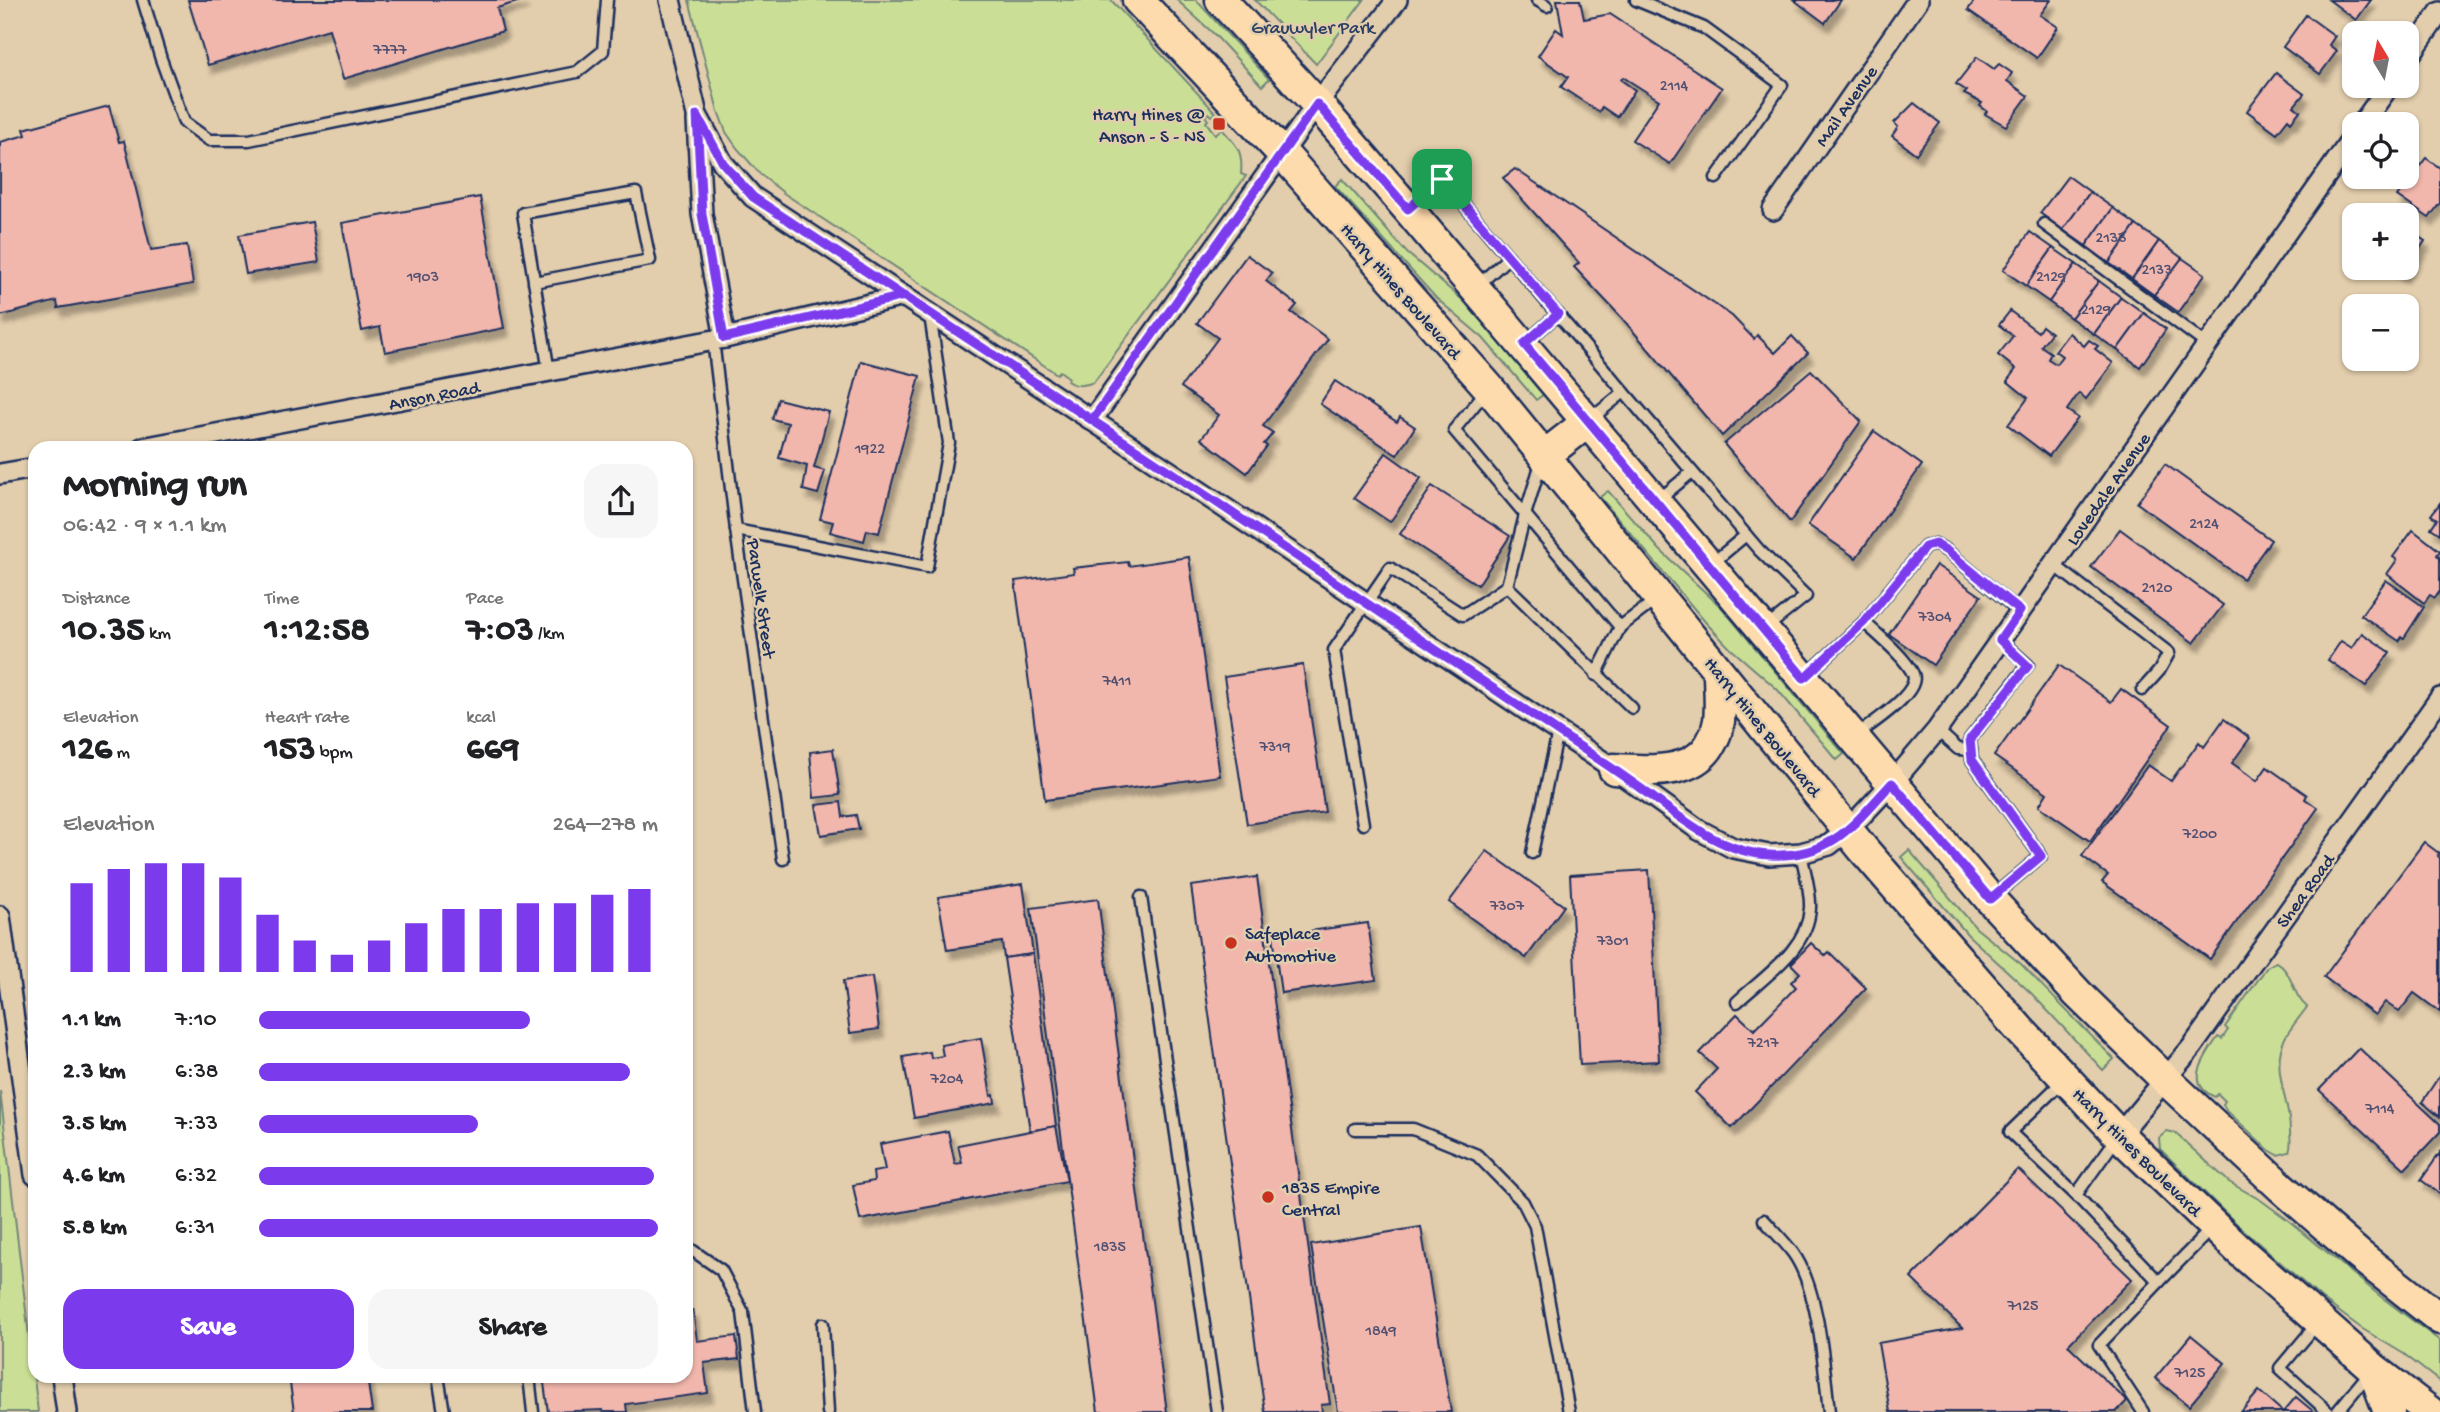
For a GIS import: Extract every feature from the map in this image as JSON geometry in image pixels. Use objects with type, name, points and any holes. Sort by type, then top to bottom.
[{"type":"main road","name":"Harry Hines Boulevard","points":[[1138,0],[1283,154],[1489,388],[1848,830],[2019,1029],[2119,1135],[2214,1226],[2373,1368],[2430,1412]]},
{"type":"main road","points":[[1221,0],[1317,104],[1524,344],[1990,899],[2078,994],[2165,1079],[2311,1212],[2440,1319]]},
{"type":"main road","points":[[1544,456],[1589,421]]},
{"type":"main road","points":[[1614,769],[1657,771],[1682,767],[1707,750],[1714,738],[1719,718],[1719,672]]},
{"type":"main road","points":[[2373,1368],[2389,1412]]},
{"type":"street","points":[[670,0],[697,115],[702,214],[719,339]]},
{"type":"street","points":[[1092,420],[1317,104],[1397,0]]},
{"type":"street","name":"Mail Avenue","points":[[1773,210],[1918,0]]},
{"type":"street","points":[[2419,42],[2440,12]]},
{"type":"street","name":"Lovedale Avenue","points":[[697,115],[723,163],[753,197],[930,311],[1614,769],[1699,830],[1733,848],[1769,855],[1801,853],[1829,845],[1848,830],[1937,730],[2342,153]]},
{"type":"street","name":"Anson Road","points":[[179,441],[719,339],[904,296]]},
{"type":"street","points":[[0,474],[28,469]]},
{"type":"street","name":"Shea Road","points":[[2119,1135],[2192,1047],[2440,698]]},
{"type":"street","points":[[0,916],[28,1123]]},
{"type":"street","points":[[63,1383],[67,1412]]},
{"type":"lane","points":[[143,0],[184,122],[209,140],[250,140],[577,72],[603,51],[607,0]]},
{"type":"lane","points":[[1537,0],[1547,6]]},
{"type":"lane","points":[[1636,0],[1704,27],[1782,85],[1716,178]]},
{"type":"lane","points":[[1408,209],[1442,179],[1745,535],[1806,596],[1764,630]]},
{"type":"lane","points":[[534,282],[650,260],[636,193],[523,213],[534,282],[549,372]]},
{"type":"lane","points":[[2044,224],[2208,346]]},
{"type":"lane","points":[[1475,287],[1509,257]]},
{"type":"lane","points":[[736,530],[927,567],[949,443],[930,311]]},
{"type":"lane","points":[[1524,344],[1558,314]]},
{"type":"lane","name":"Parwelk Street","points":[[719,339],[736,530],[783,859]]},
{"type":"lane","points":[[1489,388],[1454,430],[1619,627]]},
{"type":"lane","points":[[1589,421],[1624,392]]},
{"type":"lane","points":[[1363,824],[1334,650],[1390,568],[1463,615],[1507,586],[1525,515],[1544,456]]},
{"type":"lane","points":[[1656,502],[1692,472]]},
{"type":"lane","points":[[1710,565],[1745,535]]},
{"type":"lane","points":[[1804,678],[1864,622],[1925,547],[1935,544],[1947,551],[2020,611]]},
{"type":"lane","points":[[2053,564],[2169,653],[2159,671],[2142,690]]},
{"type":"lane","points":[[1507,586],[1632,708]]},
{"type":"lane","points":[[1596,675],[1619,627],[1659,598]]},
{"type":"lane","points":[[1854,737],[1909,694],[1914,681],[1904,662],[1864,622]]},
{"type":"lane","points":[[1990,899],[2041,856],[1972,760],[1970,739],[2028,666],[2000,640]]},
{"type":"lane","points":[[1937,730],[1958,749],[1971,750]]},
{"type":"lane","points":[[1532,853],[1558,732]]},
{"type":"lane","points":[[1737,1002],[1792,951],[1807,928],[1810,905],[1801,853]]},
{"type":"lane","points":[[1141,897],[1217,1412]]},
{"type":"lane","points":[[2065,1079],[2010,1132],[2076,1195],[2159,1282]]},
{"type":"lane","points":[[1355,1129],[1413,1129],[1477,1155],[1523,1202],[1535,1226],[1569,1412]]},
{"type":"lane","points":[[2076,1195],[2119,1135]]},
{"type":"lane","points":[[1764,1220],[1794,1254],[1810,1288],[1822,1350],[1829,1412]]},
{"type":"lane","points":[[2143,1412],[2099,1345],[2214,1226]]},
{"type":"lane","points":[[693,1251],[721,1270],[743,1312],[755,1412]]},
{"type":"lane","points":[[2319,1321],[2280,1368],[2328,1412]]},
{"type":"lane","points":[[823,1324],[828,1412]]},
{"type":"lane","points":[[2337,1412],[2373,1368]]},
{"type":"lane","points":[[439,1383],[444,1412]]},
{"type":"lane","points":[[529,1383],[533,1412]]},
{"type":"green space","points":[[689,0],[1111,0],[1216,113],[1205,116],[1208,120],[1206,122],[1215,134],[1222,129],[1235,144],[1241,159],[1241,174],[1246,176],[1094,382],[1074,384],[1067,381],[1069,378],[1060,371],[1057,374],[785,194],[760,174],[726,132]]},
{"type":"green space","points":[[1177,0],[1196,0],[1269,79],[1262,86],[1214,34]]},
{"type":"green space","name":"Grauwyler Park","points":[[1255,0],[1364,0],[1316,64]]},
{"type":"green space","points":[[1342,179],[1407,253],[1465,302],[1544,394],[1536,400],[1483,338],[1436,298],[1335,186]]},
{"type":"green space","points":[[1608,491],[1660,550],[1722,608],[1844,754],[1837,760],[1777,689],[1707,624],[1600,497]]},
{"type":"green space","points":[[1909,850],[1976,928],[2021,964],[2114,1059],[2103,1070],[2031,993],[1968,935],[1901,857]]},
{"type":"green space","points":[[2276,962],[2286,972],[2307,1007],[2287,1034],[2281,1050],[2280,1073],[2291,1144],[2289,1152],[2278,1155],[2269,1150],[2226,1110],[2223,1104],[2225,1101],[2218,1094],[2215,1097],[2205,1091],[2200,1085],[2199,1077],[2203,1060],[2213,1044],[2218,1037],[2222,1039],[2228,1030],[2225,1027],[2267,967]]},
{"type":"green space","points":[[0,1091],[28,1328],[28,1383],[35,1383],[38,1412],[0,1412]]},
{"type":"green space","points":[[2167,1131],[2175,1133],[2229,1182],[2288,1220],[2380,1296],[2440,1341],[2440,1382],[2404,1354],[2361,1328],[2322,1299],[2240,1227],[2160,1149],[2159,1138]]},
{"type":"building","points":[[188,0],[524,0],[497,8],[503,31],[343,79],[329,29],[208,65]]},
{"type":"building","points":[[1557,0],[1580,0],[1584,19],[1610,14],[1722,88],[1670,164],[1632,140],[1659,100],[1623,77],[1621,80],[1635,90],[1617,117],[1602,107],[1599,112],[1561,87],[1568,77],[1538,56],[1556,29],[1563,34]]},
{"type":"building","points":[[1794,0],[1841,0],[1825,23]]},
{"type":"building","points":[[1975,0],[2051,0],[2040,15],[2058,27],[2037,58],[1968,10]]},
{"type":"building","points":[[2329,0],[2371,0],[2356,20]]},
{"type":"building","points":[[2306,15],[2335,36],[2329,45],[2337,51],[2320,74],[2283,47]]},
{"type":"building","points":[[1977,57],[1994,69],[1999,64],[2012,73],[2007,81],[2028,96],[2006,126],[1985,114],[1987,111],[1980,106],[1982,103],[1964,94],[1967,91],[1956,84]]},
{"type":"building","points":[[2276,73],[2304,94],[2294,106],[2300,111],[2291,122],[2288,119],[2277,133],[2247,111]]},
{"type":"building","points":[[1914,103],[1940,123],[1916,154],[1892,136],[1898,127],[1894,123]]},
{"type":"building","points":[[109,106],[119,142],[124,141],[151,250],[187,245],[193,284],[58,308],[57,301],[0,316],[0,142],[26,135],[24,129]]},
{"type":"building","points":[[2426,158],[2440,168],[2440,203],[2429,218],[2419,211],[2419,203],[2407,203],[2397,196],[2402,189],[2419,189],[2419,167]]},
{"type":"building","points":[[1515,169],[1732,316],[1754,339],[1757,335],[1775,353],[1792,336],[1808,353],[1722,436],[1621,317],[1574,267],[1579,263],[1503,178]]},
{"type":"building","points":[[2068,176],[2090,192],[2063,230],[2040,213]]},
{"type":"building","points":[[2090,192],[2113,208],[2086,246],[2063,230]]},
{"type":"building","points":[[480,197],[504,328],[385,352],[380,327],[362,331],[342,223]]},
{"type":"building","points":[[2113,208],[2136,225],[2109,263],[2086,246]]},
{"type":"building","points":[[312,222],[319,262],[246,274],[239,235]]},
{"type":"building","points":[[2136,225],[2159,241],[2132,279],[2109,263]]},
{"type":"building","points":[[2030,232],[2053,248],[2026,286],[2003,270]]},
{"type":"building","points":[[2419,237],[2425,241],[2419,250]]},
{"type":"building","points":[[2159,241],[2182,258],[2154,295],[2132,279]]},
{"type":"building","points":[[2053,248],[2076,264],[2049,302],[2026,286]]},
{"type":"building","points":[[1247,255],[1272,273],[1266,281],[1297,305],[1291,312],[1328,339],[1263,426],[1273,433],[1247,473],[1201,439],[1219,415],[1181,387],[1218,338],[1197,323]]},
{"type":"building","points":[[2182,258],[2205,274],[2178,312],[2154,295]]},
{"type":"building","points":[[2076,264],[2099,281],[2071,318],[2049,302]]},
{"type":"building","points":[[2099,281],[2121,297],[2094,334],[2071,318]]},
{"type":"building","points":[[2121,297],[2144,313],[2117,350],[2094,334]]},
{"type":"building","points":[[2010,311],[2038,332],[2042,326],[2051,333],[2041,346],[2051,353],[2048,359],[2056,364],[2062,356],[2055,351],[2069,333],[2084,346],[2089,340],[2098,346],[2095,349],[2113,363],[2086,399],[2079,393],[2067,410],[2078,418],[2049,456],[2008,425],[2028,398],[2007,381],[2016,369],[1998,355],[2013,336],[1999,325]]},
{"type":"building","points":[[2144,313],[2166,329],[2140,367],[2117,350]]},
{"type":"building","points":[[861,361],[920,376],[879,533],[867,530],[864,541],[830,532],[833,522],[820,519]]},
{"type":"building","points":[[1811,370],[1861,421],[1790,522],[1724,444]]},
{"type":"building","points":[[1335,381],[1397,422],[1400,417],[1415,427],[1397,455],[1320,404]]},
{"type":"building","points":[[778,399],[829,412],[814,468],[825,471],[818,494],[803,490],[807,466],[779,458],[788,423],[772,419]]},
{"type":"building","points":[[1874,431],[1922,465],[1856,558],[1808,525]]},
{"type":"building","points":[[1386,453],[1421,478],[1390,522],[1354,498]]},
{"type":"building","points":[[2165,464],[2271,540],[2243,579],[2137,503]]},
{"type":"building","points":[[1432,486],[1510,536],[1478,585],[1400,534]]},
{"type":"building","points":[[2440,503],[2440,534],[2431,528],[2437,519],[2431,515]]},
{"type":"building","points":[[2120,529],[2223,605],[2194,643],[2091,567]]},
{"type":"building","points":[[2413,530],[2440,551],[2437,555],[2440,558],[2440,591],[2435,598],[2430,595],[2424,603],[2387,574],[2397,560],[2393,557]]},
{"type":"building","points":[[1189,557],[1220,776],[1045,800],[1015,581],[1074,573],[1073,568],[1128,562],[1129,566]]},
{"type":"building","points":[[1936,565],[1981,596],[1933,665],[1889,634]]},
{"type":"building","points":[[2386,580],[2424,607],[2404,638],[2399,641],[2361,615]]},
{"type":"building","points":[[2362,633],[2390,652],[2366,686],[2328,660],[2341,641],[2352,648]]},
{"type":"building","points":[[1303,665],[1325,812],[1247,824],[1224,677]]},
{"type":"building","points":[[2059,665],[2111,702],[2121,689],[2171,725],[2090,841],[2039,806],[2047,793],[1994,756]]},
{"type":"building","points":[[2224,719],[2250,738],[2232,763],[2257,781],[2267,767],[2307,795],[2305,799],[2318,808],[2210,959],[2102,882],[2108,875],[2082,856],[2148,765],[2171,781],[2199,742],[2204,747]]},
{"type":"building","points":[[833,749],[840,795],[814,798],[810,752]]},
{"type":"building","points":[[841,802],[843,817],[856,815],[859,829],[821,835],[816,805]]},
{"type":"building","points":[[2424,842],[2440,854],[2440,1012],[2414,993],[2399,1012],[2385,1002],[2375,1015],[2324,977]]},
{"type":"building","points":[[1487,851],[1564,906],[1526,958],[1449,902]]},
{"type":"building","points":[[1649,870],[1659,1061],[1580,1065],[1570,875]]},
{"type":"building","name":"1835 Empire Central","points":[[1257,877],[1330,1404],[1321,1405],[1322,1412],[1265,1412],[1191,886]]},
{"type":"building","points":[[1023,884],[1033,954],[1004,958],[1002,942],[947,950],[938,897]]},
{"type":"building","points":[[1098,899],[1167,1412],[1098,1412],[1031,908]]},
{"type":"building","points":[[1368,923],[1376,980],[1281,993],[1273,936]]},
{"type":"building","points":[[1811,943],[1825,956],[1829,952],[1866,988],[1732,1128],[1695,1092],[1717,1069],[1700,1053],[1737,1014],[1754,1030],[1796,987],[1791,982],[1800,973],[1791,964]]},
{"type":"building","points":[[1033,954],[1056,1126],[1030,1131],[1004,958]]},
{"type":"building","points":[[872,977],[879,1029],[850,1033],[843,981]]},
{"type":"building","points":[[981,1038],[991,1096],[994,1095],[995,1103],[914,1118],[903,1057],[930,1052],[931,1058],[943,1056],[941,1045]]},
{"type":"building","points":[[2359,1048],[2440,1124],[2440,1132],[2405,1169],[2319,1090]]},
{"type":"building","points":[[2440,1075],[2440,1117],[2422,1102]]},
{"type":"building","points":[[1056,1126],[1067,1181],[860,1220],[853,1185],[874,1181],[873,1172],[885,1170],[880,1144],[948,1131],[955,1164],[962,1163],[958,1145]]},
{"type":"building","points":[[2440,1153],[2440,1194],[2421,1180]]},
{"type":"building","points":[[2018,1169],[2132,1279],[2068,1345],[2127,1401],[2116,1412],[1890,1412],[1878,1343],[1962,1328],[1911,1278]]},
{"type":"building","points":[[1421,1227],[1451,1412],[1338,1412],[1311,1245]]},
{"type":"building","points":[[693,1310],[697,1341],[736,1336],[739,1359],[704,1363],[708,1393],[626,1404],[627,1412],[548,1412],[544,1383],[693,1383]]},
{"type":"building","points":[[2191,1335],[2225,1363],[2189,1406],[2155,1378]]},
{"type":"building","points":[[290,1383],[368,1383],[372,1412],[294,1412]]},
{"type":"building","points":[[2259,1391],[2283,1412],[2241,1412]]},
{"type":"building","points":[[2296,1397],[2313,1411],[2283,1412]]},
{"type":"place","name":"Harry Hines @ Anson - S - NS","points":[[1219,124]]},
{"type":"place","name":"Safeplace Automotive","points":[[1231,943]]},
{"type":"place","name":"1835 Empire Central","points":[[1268,1197]]},
{"type":"route","points":[[1442,179],[1408,209],[1317,104],[1264,182],[1092,420],[904,296],[724,338],[702,214],[697,115],[723,163],[753,197],[930,311],[1159,465],[1213,500],[1614,769],[1699,830],[1733,848],[1769,855],[1801,853],[1829,845],[1848,830],[1892,783],[1990,899],[2041,856],[1972,760],[1970,739],[2028,666],[2000,640],[2020,611],[1947,551],[1935,544],[1925,547],[1864,622],[1804,678],[1524,344],[1558,314],[1442,179]]}]
